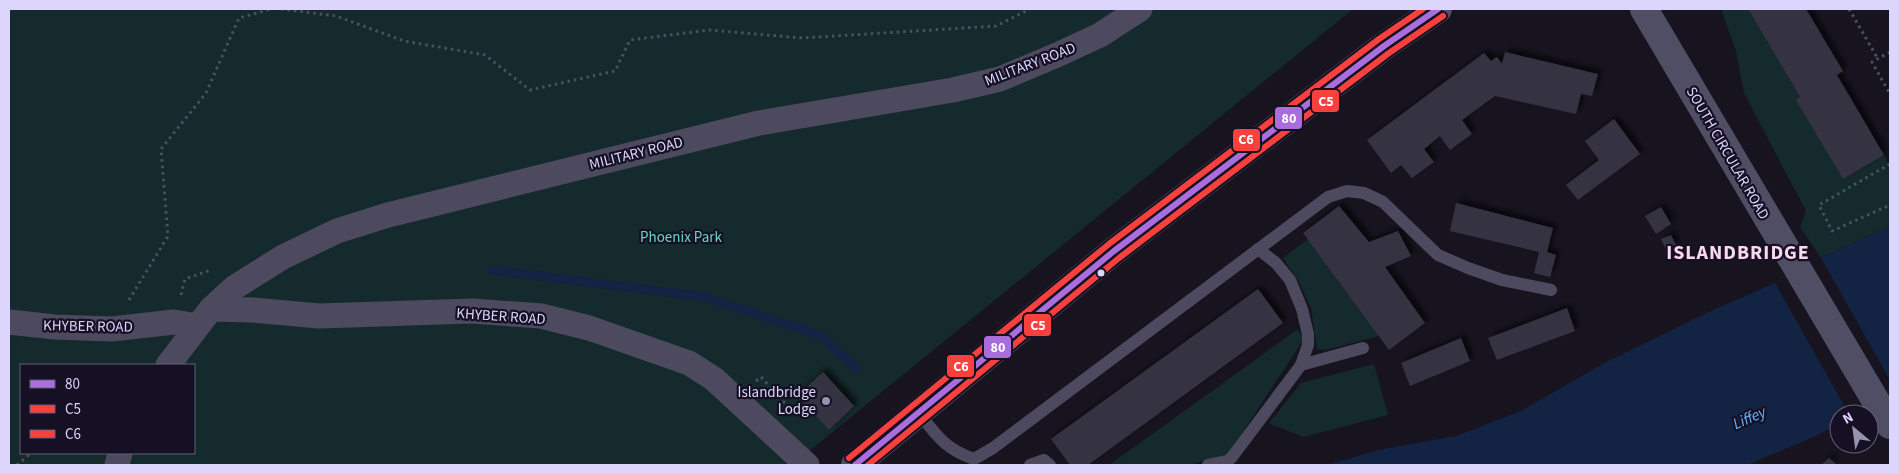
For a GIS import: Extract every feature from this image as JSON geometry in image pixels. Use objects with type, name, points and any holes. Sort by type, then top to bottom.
[{"type":"main road","points":[[855,465],[1114,251],[1384,46],[1438,9]]},
{"type":"main road","name":"SOUTH CIRCULAR ROAD","points":[[1644,9],[1890,425]]},
{"type":"street","name":"MILITARY ROAD","points":[[169,364],[204,317],[235,287],[283,257],[337,231],[388,215],[759,123],[953,90],[1000,79],[1100,35],[1140,9]]},
{"type":"street","name":"KHYBER ROAD","points":[[9,322],[54,327],[112,329],[253,310],[319,316],[472,311],[541,316],[588,328],[689,363],[714,379],[807,465]]},
{"type":"lane","points":[[918,412],[941,441],[956,453],[974,459],[993,448],[1328,197],[1347,191],[1364,193],[1382,202],[1438,255],[1502,280],[1551,290]]},
{"type":"lane","points":[[1208,465],[1228,460],[1232,457],[1301,365],[1308,345],[1308,334],[1296,292],[1290,280],[1276,263],[1258,249]]},
{"type":"lane","points":[[1301,365],[1363,348]]},
{"type":"lane","points":[[1030,465],[1044,460],[1050,465]]},
{"type":"path","points":[[112,329],[168,236],[161,149],[206,93],[239,18],[271,9]]},
{"type":"path","points":[[282,9],[336,16],[404,41],[485,55],[530,90],[615,70],[630,40],[709,30],[802,38],[996,26],[1030,9]]},
{"type":"path","points":[[1849,9],[1878,59]]},
{"type":"path","points":[[1890,52],[1872,62],[1890,94]]},
{"type":"path","points":[[1890,164],[1819,205],[1832,231],[1890,205]]},
{"type":"path","points":[[17,465],[30,454]]},
{"type":"green space","name":"Phoenix Park","points":[[9,9],[1353,9],[792,465],[9,465]]},
{"type":"green space","points":[[1721,9],[1748,9],[1800,97],[1797,100],[1843,179],[1884,155],[1890,167],[1890,226],[1821,258],[1800,227],[1806,211],[1744,93],[1736,51]]},
{"type":"green space","points":[[1308,239],[1379,336],[1326,350],[1317,349],[1311,308],[1299,282],[1283,258]]},
{"type":"green space","points":[[1298,329],[1304,339],[1227,456],[1188,465],[1109,465]]},
{"type":"green space","points":[[1374,364],[1388,415],[1303,437],[1269,423],[1301,383]]},
{"type":"water","name":"Liffey","points":[[1890,226],[1890,395],[1874,404],[1829,404],[1829,429],[1747,465],[1328,465],[1378,450],[1456,436],[1521,411],[1606,362],[1713,310],[1775,283],[1821,258]]},
{"type":"pier","name":"ISLANDBRIDGE","points":[[1821,258],[1890,380],[1890,395],[1874,404],[1843,404],[1775,283]]},
{"type":"building","points":[[1748,9],[1806,9],[1843,71],[1837,75],[1884,155],[1843,179],[1796,100],[1800,97]]},
{"type":"building","points":[[1505,52],[1598,74],[1592,96],[1581,94],[1576,114],[1495,96],[1462,120],[1472,134],[1450,150],[1440,136],[1424,149],[1434,162],[1412,178],[1401,165],[1391,173],[1367,140],[1484,53],[1491,61],[1497,57],[1502,64]]},
{"type":"building","points":[[1614,119],[1640,154],[1578,200],[1566,185],[1599,160],[1585,141]]},
{"type":"building","points":[[1456,203],[1553,228],[1547,252],[1556,255],[1550,277],[1534,273],[1539,252],[1450,231]]},
{"type":"building","points":[[1339,206],[1369,242],[1398,231],[1411,256],[1385,267],[1425,323],[1389,350],[1303,233]]},
{"type":"building","points":[[1661,207],[1671,224],[1656,234],[1645,216]]},
{"type":"building","points":[[1671,235],[1676,245],[1666,250],[1661,239]]},
{"type":"building","points":[[1258,289],[1283,323],[1088,465],[1070,465],[1051,439]]},
{"type":"building","points":[[1567,308],[1575,331],[1497,360],[1488,338]]},
{"type":"building","points":[[1461,338],[1470,361],[1410,386],[1401,363]]},
{"type":"building","name":"Islandbridge Lodge","points":[[823,372],[854,406],[829,430],[797,396]]},
{"type":"building","points":[[1829,458],[1837,465],[1821,465]]},
{"type":"waterway","points":[[492,270],[704,297],[819,335],[856,368]]},
{"type":"transit line","name":"C6","points":[[849,458],[1109,244],[1379,39],[1423,9]]},
{"type":"transit line","name":"80","points":[[855,465],[1114,251],[1384,46],[1438,9]]},
{"type":"transit line","name":"C5","points":[[868,465],[1119,258],[1389,53],[1443,16]]},
{"type":"place","name":"Islandbridge Lodge","points":[[826,401]]},
{"type":"district","name":"ISLANDBRIDGE","points":[[1738,252]]}]
